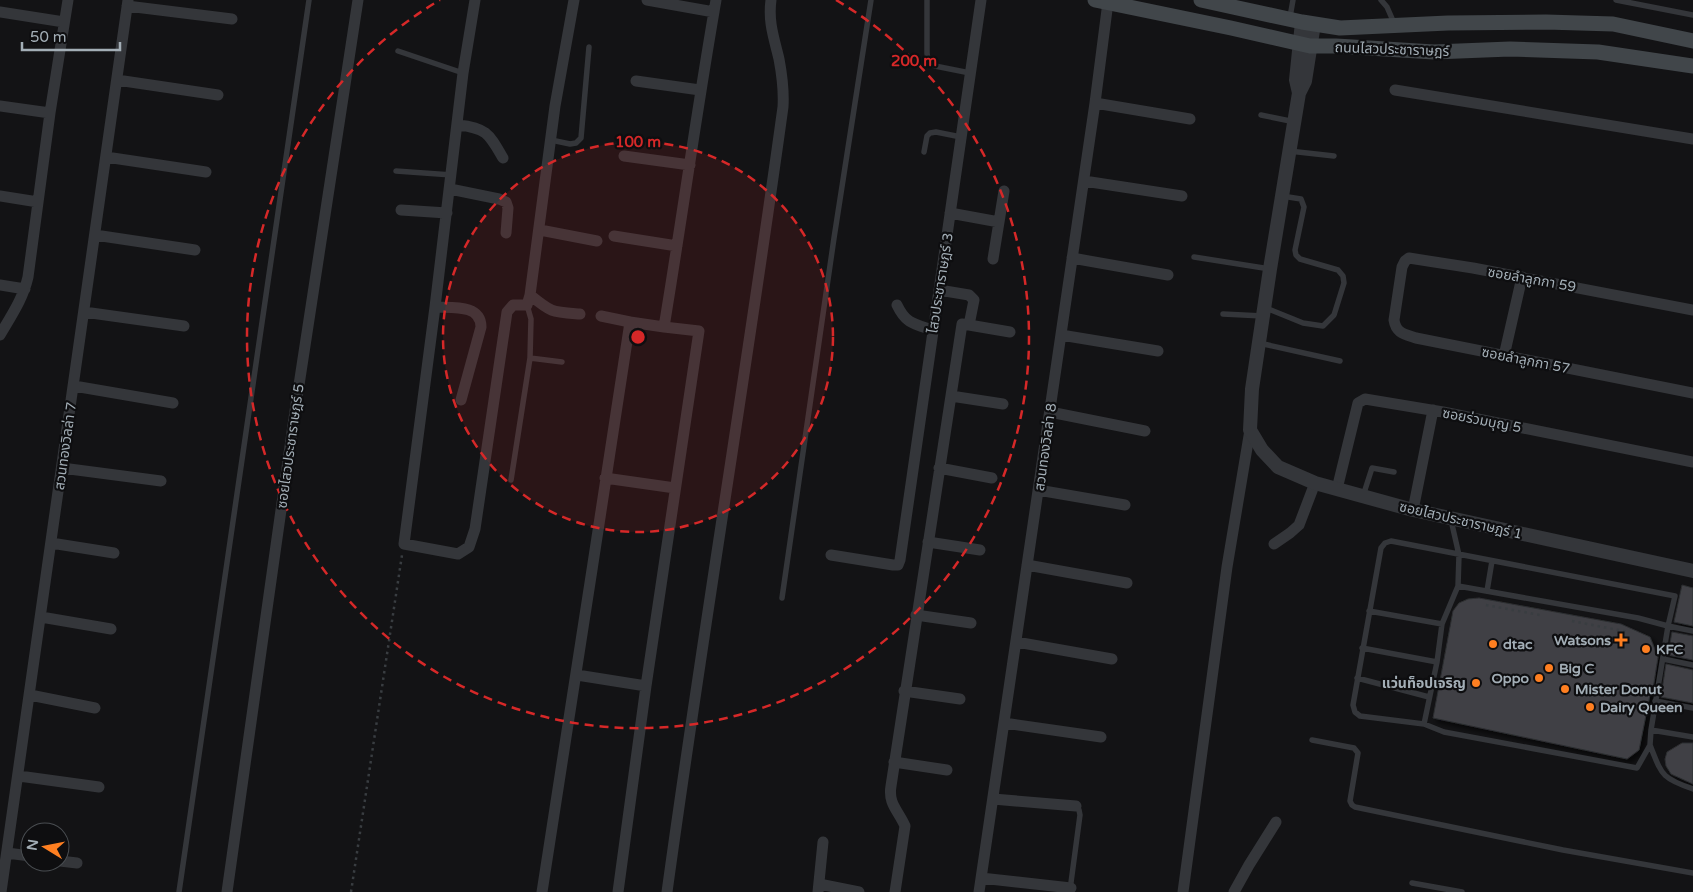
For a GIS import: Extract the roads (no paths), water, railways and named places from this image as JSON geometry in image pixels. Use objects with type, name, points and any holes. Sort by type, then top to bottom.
[{"type":"main road","name":"ถนนไสวประชาราษฎร์","points":[[1201,0],[1232,3],[1254,12],[1340,28],[1546,22],[1613,24],[1693,41]]},
{"type":"main road","name":"ถนนไสวประชาราษฎร์","points":[[1102,1],[1305,45],[1434,52],[1510,49],[1598,52],[1693,66]]},
{"type":"main road","points":[[1250,33],[1254,12]]},
{"type":"street","points":[[0,335],[25,290],[68,0]]},
{"type":"street","name":"ซอยไสวประชาราษฎร์ 5","points":[[227,892],[296,401],[358,0]]},
{"type":"street","points":[[475,0],[463,73],[452,175],[404,544],[458,554],[469,547],[475,529],[507,312],[513,304],[529,300],[554,312],[580,314]]},
{"type":"street","points":[[529,300],[551,140],[574,0]]},
{"type":"street","points":[[647,0],[715,6],[700,90],[664,327]]},
{"type":"street","points":[[667,892],[683,774],[755,308],[783,107],[784,89],[769,14],[771,0]]},
{"type":"street","name":"ไสวประชาราษฎร์ 3","points":[[831,555],[898,565],[900,560],[981,0]]},
{"type":"street","name":"สวนทองวิลล่า 8","points":[[979,892],[1095,103],[1102,1]]},
{"type":"street","points":[[128,3],[232,19]]},
{"type":"street","name":"สวนทองวิลล่า 7","points":[[1,892],[128,3]]},
{"type":"street","points":[[0,12],[64,22]]},
{"type":"street","points":[[1183,892],[1227,567],[1250,430],[1252,389],[1263,312],[1299,93],[1296,80],[1305,45],[1302,22]]},
{"type":"street","points":[[117,80],[218,95]]},
{"type":"street","points":[[636,81],[700,90]]},
{"type":"street","points":[[1394,90],[1693,139]]},
{"type":"street","points":[[1095,103],[1190,119]]},
{"type":"street","points":[[0,106],[50,113]]},
{"type":"street","points":[[458,125],[483,131],[491,138],[503,158]]},
{"type":"street","points":[[624,156],[690,165]]},
{"type":"street","points":[[106,157],[206,172]]},
{"type":"street","points":[[1084,181],[1182,196]]},
{"type":"street","points":[[450,189],[506,202],[508,208],[506,234]]},
{"type":"street","points":[[993,259],[1004,191]]},
{"type":"street","points":[[0,196],[38,202]]},
{"type":"street","points":[[400,210],[447,213]]},
{"type":"street","points":[[950,213],[999,222]]},
{"type":"street","points":[[540,230],[597,240]]},
{"type":"street","points":[[95,235],[195,250]]},
{"type":"street","points":[[614,236],[677,246]]},
{"type":"street","points":[[1072,258],[1168,276]]},
{"type":"street","name":"ซอยลำลูกกา 59","points":[[1398,293],[1402,267],[1409,258],[1522,277],[1693,310]]},
{"type":"street","points":[[1504,356],[1522,277]]},
{"type":"street","points":[[0,285],[25,290]]},
{"type":"street","points":[[940,290],[969,295],[974,300],[969,325]]},
{"type":"street","name":"ซอยลำลูกกา 57","points":[[1398,293],[1394,320],[1395,327],[1399,332],[1416,338],[1693,393]]},
{"type":"street","points":[[897,305],[908,322],[932,330]]},
{"type":"street","points":[[435,307],[471,310],[478,313],[481,320],[481,327],[461,400]]},
{"type":"street","points":[[84,312],[184,326]]},
{"type":"street","points":[[601,316],[630,322],[699,331],[646,686],[618,892]]},
{"type":"street","points":[[542,892],[630,322]]},
{"type":"street","points":[[895,892],[905,826],[901,817],[892,806],[889,795],[962,324],[1010,332]]},
{"type":"street","points":[[1061,335],[1158,351]]},
{"type":"street","points":[[74,386],[173,403]]},
{"type":"street","points":[[951,396],[1004,404]]},
{"type":"street","name":"ซอยร่วมบุญ 5","points":[[1337,489],[1358,403],[1365,399],[1434,410],[1693,462]]},
{"type":"street","points":[[1414,510],[1434,410]]},
{"type":"street","points":[[1050,412],[1145,431]]},
{"type":"street","name":"ซอยไสวประชาราษฎร์ 1","points":[[1250,430],[1262,450],[1278,467],[1315,483],[1414,510],[1693,571]]},
{"type":"street","points":[[62,468],[161,481]]},
{"type":"street","points":[[939,468],[992,478]]},
{"type":"street","points":[[605,478],[675,488]]},
{"type":"street","points":[[1274,544],[1298,525],[1315,483]]},
{"type":"street","points":[[1038,490],[1125,505]]},
{"type":"street","points":[[928,542],[980,550]]},
{"type":"street","points":[[52,543],[114,553]]},
{"type":"street","points":[[1027,565],[1127,583]]},
{"type":"street","points":[[916,615],[971,623]]},
{"type":"street","points":[[41,617],[111,629]]},
{"type":"street","points":[[1016,642],[1112,659]]},
{"type":"street","points":[[577,674],[646,686]]},
{"type":"street","points":[[904,691],[960,698]]},
{"type":"street","points":[[30,695],[94,708]]},
{"type":"street","points":[[1004,723],[1101,737]]},
{"type":"street","points":[[894,762],[947,770]]},
{"type":"street","points":[[19,776],[99,787]]},
{"type":"street","points":[[993,799],[1076,806]]},
{"type":"street","points":[[1234,892],[1276,822]]},
{"type":"street","points":[[823,842],[819,888],[859,892]]},
{"type":"street","points":[[7,853],[20,855]]},
{"type":"street","points":[[70,862],[77,863]]},
{"type":"street","points":[[981,878],[1070,890]]},
{"type":"lane","points":[[179,892],[309,0]]},
{"type":"lane","points":[[782,598],[871,0]]},
{"type":"lane","points":[[927,0],[928,60],[935,66],[970,73]]},
{"type":"lane","points":[[1293,0],[1302,22]]},
{"type":"lane","points":[[1382,0],[1395,25]]},
{"type":"lane","points":[[1616,0],[1693,15]]},
{"type":"lane","points":[[551,140],[576,144],[580,138],[589,47]]},
{"type":"lane","points":[[398,51],[463,73]]},
{"type":"lane","points":[[1261,115],[1294,122]]},
{"type":"lane","points":[[924,152],[927,136],[930,133],[936,132],[961,136]]},
{"type":"lane","points":[[1289,151],[1334,156]]},
{"type":"lane","points":[[396,171],[452,175]]},
{"type":"lane","points":[[1223,314],[1263,312],[1303,323],[1323,326],[1334,315],[1344,283],[1343,276],[1338,270],[1300,259],[1296,255],[1295,250],[1304,202],[1301,199],[1282,196]]},
{"type":"lane","points":[[1194,257],[1270,269]]},
{"type":"lane","points":[[511,480],[530,358],[531,319],[529,300]]},
{"type":"lane","points":[[1259,343],[1340,360]]},
{"type":"lane","points":[[530,358],[562,362]]},
{"type":"lane","points":[[1363,496],[1372,468],[1394,472]]},
{"type":"lane","points":[[1424,724],[1437,662],[1442,624],[1458,586],[1459,555],[1450,518]]},
{"type":"lane","points":[[1391,542],[1459,555],[1675,596],[1655,701],[1650,745],[1637,768],[1444,732],[1424,724],[1360,716],[1355,712],[1353,705],[1362,648],[1382,548],[1385,543],[1391,542]]},
{"type":"lane","points":[[1487,591],[1492,561]]},
{"type":"lane","points":[[1458,586],[1638,618],[1693,630]]},
{"type":"lane","points":[[1369,611],[1442,624]]},
{"type":"lane","points":[[1362,648],[1437,662]]},
{"type":"lane","points":[[1663,659],[1693,665]]},
{"type":"lane","points":[[1357,678],[1430,696]]},
{"type":"lane","points":[[1655,701],[1693,708]]},
{"type":"lane","points":[[1651,730],[1693,737]]},
{"type":"lane","points":[[1312,740],[1354,748],[1358,753],[1350,801],[1355,807],[1563,850],[1693,873]]},
{"type":"lane","points":[[1650,745],[1662,774],[1675,783],[1693,789]]},
{"type":"lane","points":[[1070,890],[1080,815],[1076,806]]},
{"type":"lane","points":[[1412,883],[1462,892]]},
{"type":"place","name":"Watsons","points":[[1621,640]]},
{"type":"place","name":"dtac","points":[[1493,644]]},
{"type":"place","name":"KFC","points":[[1646,649]]},
{"type":"place","name":"Big C","points":[[1549,668]]},
{"type":"place","name":"Oppo","points":[[1539,678]]},
{"type":"place","name":"แว่นท็อปเจริญ","points":[[1476,683]]},
{"type":"place","name":"Mister Donut","points":[[1565,689]]},
{"type":"place","name":"Dairy Queen","points":[[1590,707]]}]
